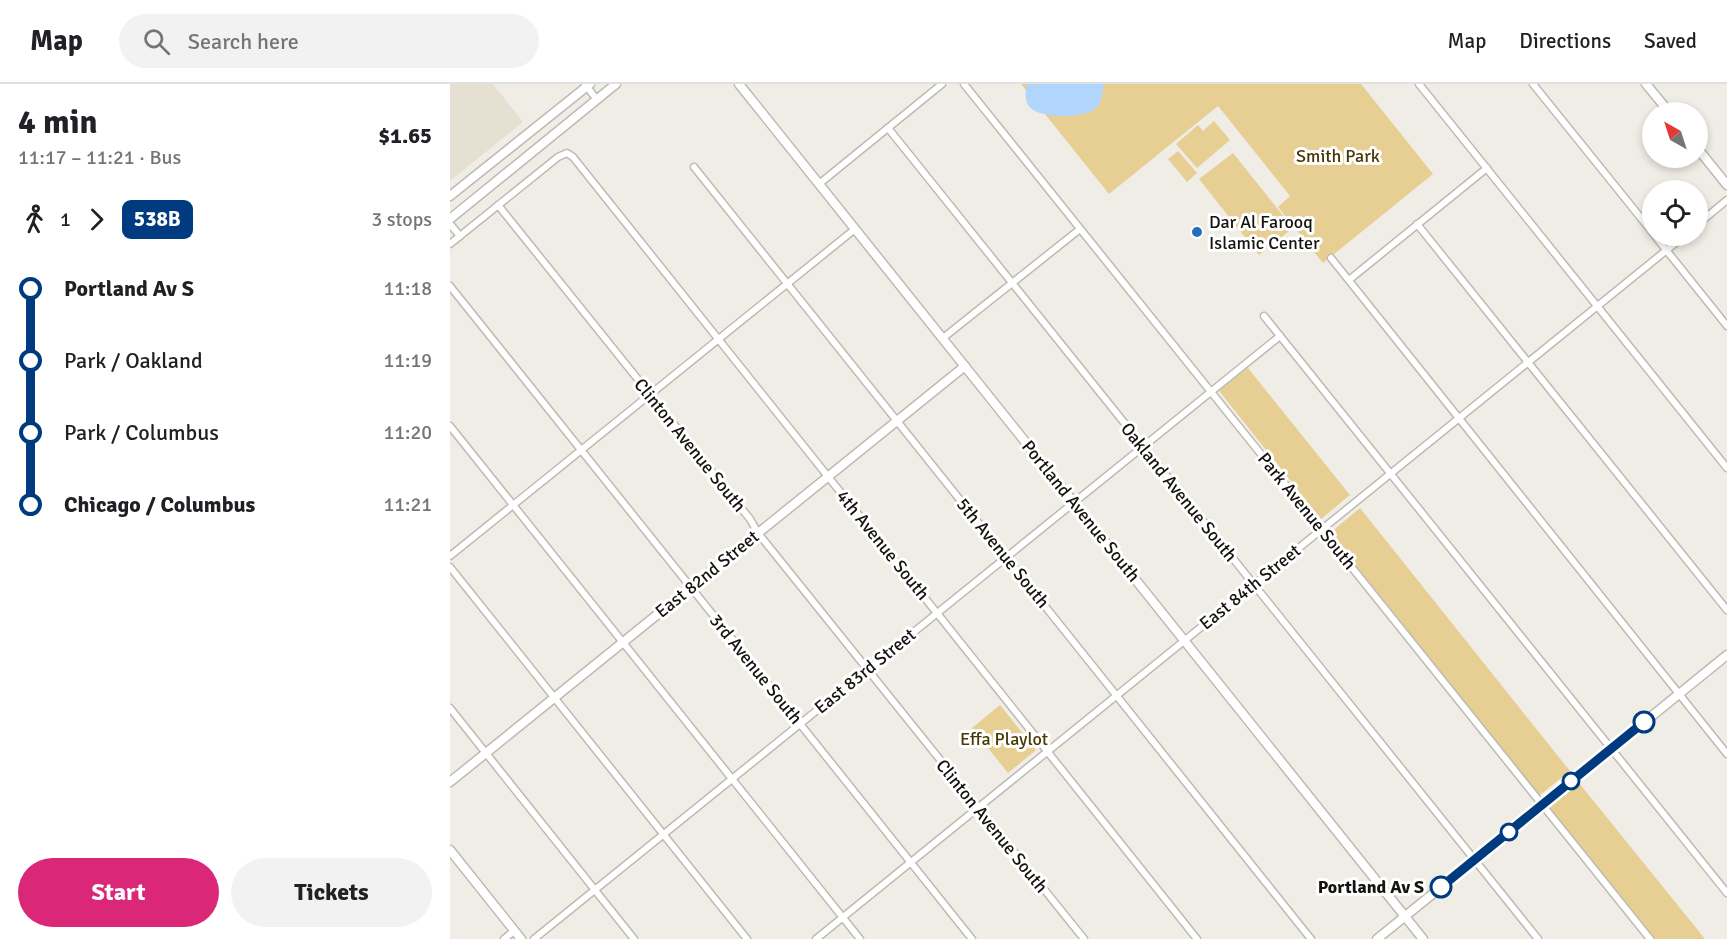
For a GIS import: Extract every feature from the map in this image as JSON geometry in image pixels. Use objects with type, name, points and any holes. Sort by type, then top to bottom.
[{"type":"main road","points":[[450,219],[616,84]]},
{"type":"main road","name":"Portland Avenue South","points":[[739,84],[1423,939]]},
{"type":"main road","points":[[1646,84],[1661,102]]},
{"type":"main road","points":[[450,196],[537,128],[587,85]]},
{"type":"main road","points":[[554,113],[565,126]]},
{"type":"main road","points":[[537,128],[547,141]]},
{"type":"main road","points":[[1708,161],[1727,185]]},
{"type":"main road","name":"East 82nd Street","points":[[450,782],[965,366]]},
{"type":"main road","points":[[1377,939],[1727,655]]},
{"type":"main road","points":[[450,850],[521,939]]},
{"type":"street","points":[[819,184],[942,84]]},
{"type":"street","name":"Park Avenue South","points":[[964,84],[1650,939]]},
{"type":"street","points":[[1419,84],[1727,468]]},
{"type":"street","points":[[1533,84],[1642,219]]},
{"type":"street","points":[[587,85],[597,100]]},
{"type":"street","name":"Oakland Avenue South","points":[[888,128],[1538,939]]},
{"type":"street","name":"4th Avenue South","points":[[498,205],[558,157],[567,153],[573,158],[1197,939]]},
{"type":"street","name":"5th Avenue South","points":[[694,167],[1311,939]]},
{"type":"street","points":[[1349,280],[1487,168]]},
{"type":"street","points":[[1708,216],[1727,200]]},
{"type":"street","points":[[450,244],[498,205]]},
{"type":"street","name":"Clinton Avenue South","points":[[498,205],[1084,939]]},
{"type":"street","points":[[450,224],[460,236]]},
{"type":"street","points":[[1418,224],[1727,610]]},
{"type":"street","points":[[450,556],[855,229]]},
{"type":"street","points":[[942,338],[1080,229]]},
{"type":"street","points":[[1663,246],[1727,326]]},
{"type":"street","name":"East 84th Street","points":[[816,939],[1671,246]]},
{"type":"street","points":[[1332,258],[1727,754]]},
{"type":"street","name":"3rd Avenue South","points":[[450,286],[972,939]]},
{"type":"street","points":[[1264,316],[1727,893]]},
{"type":"street","name":"East 83rd Street","points":[[534,939],[1280,336]]},
{"type":"street","points":[[450,426],[860,939]]},
{"type":"street","points":[[450,567],[747,939]]},
{"type":"street","points":[[450,708],[634,939]]},
{"type":"street","points":[[504,939],[514,931]]},
{"type":"shaded area","points":[[450,84],[493,84],[523,122],[450,181]]},
{"type":"green space","name":"Smith Park","points":[[1021,84],[1361,84],[1433,174],[1323,263],[1278,207],[1290,196],[1218,106],[1109,194]]},
{"type":"green space","points":[[1214,121],[1230,140],[1197,168],[1176,144],[1198,125],[1203,131]]},
{"type":"green space","points":[[1178,151],[1197,173],[1187,182],[1168,159]]},
{"type":"green space","points":[[1233,153],[1293,228],[1259,255],[1199,179]]},
{"type":"green space","points":[[1248,368],[1350,495],[1321,519],[1220,392]]},
{"type":"green space","points":[[1360,508],[1570,771],[1541,794],[1538,794],[1330,533]]},
{"type":"green space","name":"Effa Playlot","points":[[1000,705],[1036,750],[1008,773],[972,728]]},
{"type":"green space","points":[[1579,783],[1705,939],[1655,939],[1550,809]]},
{"type":"water","points":[[1027,84],[1104,84],[1099,104],[1092,111],[1084,114],[1056,116],[1039,113],[1030,108],[1026,95]]},
{"type":"bus line","name":"538B","points":[[1441,887],[1644,722]]},
{"type":"place","name":"Dar Al Farooq Islamic Center","points":[[1197,232]]},
{"type":"place","name":"Portland Av S","points":[[1441,887]]}]
